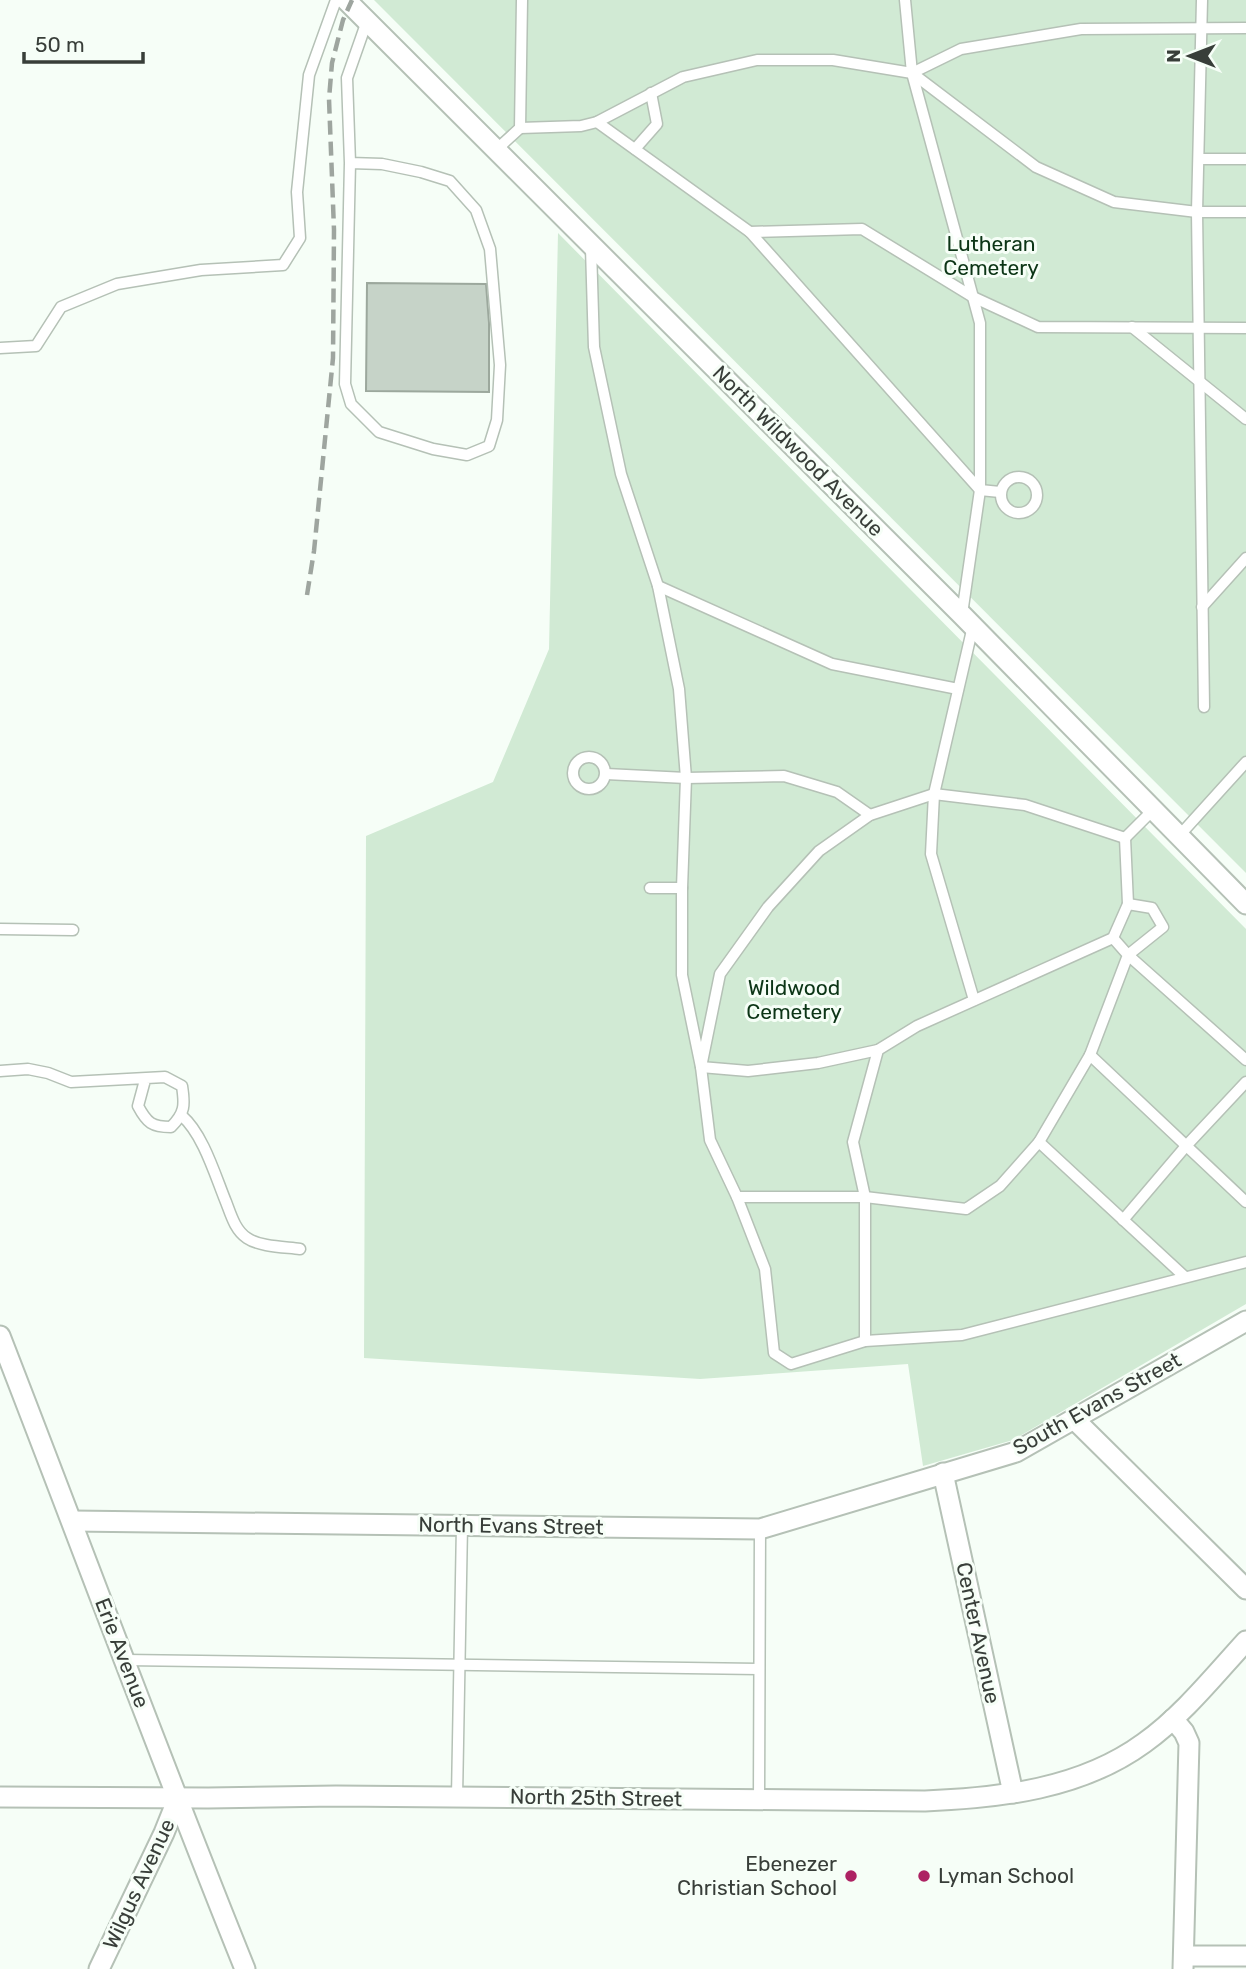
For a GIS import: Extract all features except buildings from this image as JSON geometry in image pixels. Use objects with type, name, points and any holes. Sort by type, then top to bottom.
[{"type":"street","name":"North Wildwood Avenue","points":[[346,0],[967,620],[1246,904]]},
{"type":"street","name":"South Evans Street","points":[[943,1473],[1016,1452],[1246,1321]]},
{"type":"street","name":"Erie Avenue","points":[[0,1336],[190,1834],[245,1969]]},
{"type":"street","points":[[1074,1419],[1246,1589]]},
{"type":"street","name":"North Evans Street","points":[[72,1521],[760,1529],[943,1473]]},
{"type":"street","name":"Center Avenue","points":[[943,1473],[1013,1793]]},
{"type":"street","name":"North 25th Street","points":[[0,1797],[969,1799],[1067,1781],[1120,1758],[1145,1743],[1173,1719],[1246,1641]]},
{"type":"street","points":[[1173,1719],[1189,1743],[1184,1962],[1246,1956]]},
{"type":"street","name":"Wilgus Avenue","points":[[99,1969],[178,1798]]},
{"type":"lane","points":[[0,348],[36,346],[61,307],[117,284],[201,270],[283,265],[300,239],[297,192],[309,75],[336,0]]},
{"type":"lane","points":[[520,128],[522,0]]},
{"type":"lane","points":[[905,0],[912,73],[980,323],[980,490],[958,689],[934,794],[931,854],[974,1000]]},
{"type":"lane","points":[[1202,0],[1197,212],[1204,707]]},
{"type":"lane","points":[[350,163],[382,164],[450,181],[476,210],[490,249],[500,365],[497,420],[489,446],[467,455],[433,449],[379,432],[351,404],[345,384],[350,163],[347,78],[367,21]]},
{"type":"lane","points":[[912,73],[961,49],[1081,29],[1246,28]]},
{"type":"lane","points":[[496,150],[520,128],[581,126],[597,122],[683,77],[757,60],[833,60],[912,73],[1036,167],[1114,202],[1197,212],[1246,212]]},
{"type":"lane","points":[[635,149],[657,124],[651,93]]},
{"type":"lane","points":[[597,122],[750,232],[980,490],[1000,492]]},
{"type":"lane","points":[[1199,159],[1246,159]]},
{"type":"lane","points":[[750,232],[862,229],[973,297],[1038,327],[1246,328]]},
{"type":"lane","points":[[591,244],[594,347],[621,474],[658,586],[680,689],[686,778],[682,975],[701,1067],[710,1140],[737,1197],[765,1269],[774,1353],[791,1364],[865,1341],[962,1335],[1246,1262]]},
{"type":"lane","points":[[1132,327],[1246,419]]},
{"type":"lane","points":[[1202,607],[1246,558]]},
{"type":"lane","points":[[658,586],[832,664],[958,689]]},
{"type":"lane","points":[[1179,836],[1246,762]]},
{"type":"lane","points":[[606,774],[686,778],[783,776],[837,792],[870,815]]},
{"type":"lane","points":[[701,1067],[720,974],[768,907],[819,851],[870,815],[934,794],[1025,804],[1125,838]]},
{"type":"lane","points":[[701,1067],[748,1070],[818,1063],[878,1050],[917,1026],[1113,938],[1128,904],[1125,838],[1153,810]]},
{"type":"lane","points":[[650,888],[682,888]]},
{"type":"lane","points":[[737,1197],[865,1197],[966,1209],[1000,1186],[1039,1142],[1090,1055],[1128,955],[1163,928],[1152,908],[1128,904]]},
{"type":"lane","points":[[0,929],[73,930]]},
{"type":"lane","points":[[1113,938],[1128,955],[1246,1060]]},
{"type":"lane","points":[[865,1341],[865,1197],[853,1142],[878,1050]]},
{"type":"lane","points":[[1090,1055],[1246,1202]]},
{"type":"lane","points":[[0,1070],[28,1069],[71,1082],[165,1077],[181,1086],[184,1098],[181,1116],[171,1127],[157,1127],[145,1119],[138,1106],[145,1080]]},
{"type":"lane","points":[[1123,1220],[1186,1146],[1246,1082]]},
{"type":"lane","points":[[181,1116],[192,1125],[236,1226],[255,1242],[300,1249]]},
{"type":"lane","points":[[1039,1142],[1185,1277]]},
{"type":"lane","points":[[457,1797],[461,1525]]},
{"type":"lane","points":[[759,1800],[760,1529]]},
{"type":"lane","points":[[125,1660],[759,1669]]},
{"type":"green space","name":"Lutheran Cemetery","points":[[374,0],[1246,0],[1246,873]]},
{"type":"green space","name":"Wildwood Cemetery","points":[[558,233],[1246,929],[1246,1304],[1013,1440],[923,1466],[908,1364],[700,1379],[364,1358],[366,836],[493,782],[549,649]]},
{"type":"railway","points":[[307,595],[314,551],[333,358],[334,230],[329,99],[332,63],[343,20],[352,0]]},
{"type":"place","name":"Ebenezer Christian School","points":[[851,1876]]},
{"type":"place","name":"Lyman School","points":[[924,1876]]}]
